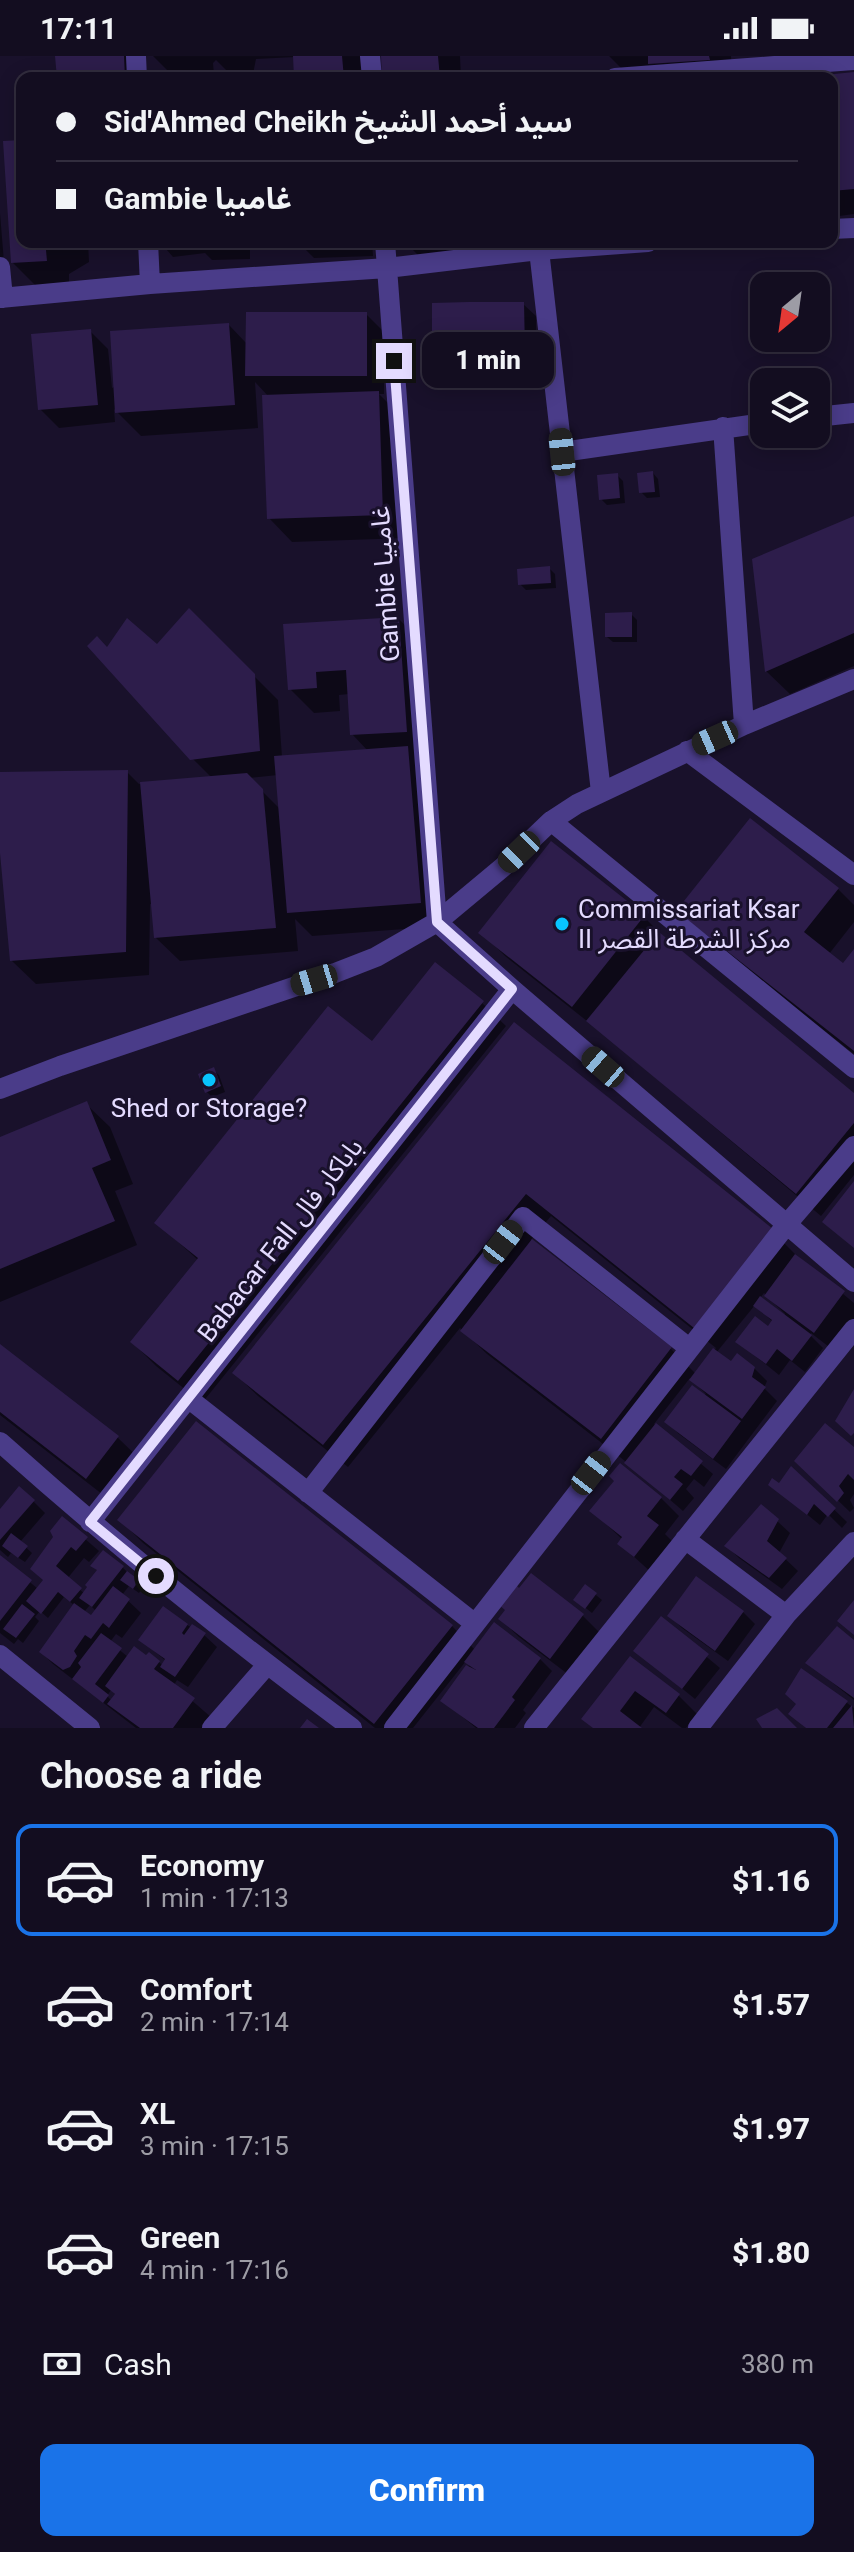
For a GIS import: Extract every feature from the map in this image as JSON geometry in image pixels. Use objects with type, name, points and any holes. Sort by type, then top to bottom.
[{"type":"street","points":[[679,72],[854,60]]},
{"type":"street","points":[[148,248],[150,284]]},
{"type":"street","name":"Gambie غامبيا","points":[[385,248],[437,922]]},
{"type":"street","points":[[0,267],[1,298],[150,284],[387,268],[566,248]]},
{"type":"street","points":[[539,250],[601,792]]},
{"type":"street","points":[[830,416],[854,413]]},
{"type":"street","points":[[562,452],[750,424]]},
{"type":"street","points":[[723,427],[744,725]]},
{"type":"street","points":[[0,1089],[376,957],[437,922],[503,867],[551,821],[601,792],[687,751],[854,679]]},
{"type":"street","points":[[687,751],[854,875]]},
{"type":"street","points":[[551,821],[854,1068]]},
{"type":"street","points":[[437,922],[854,1282]]},
{"type":"street","name":"Babacar Fall باباكار فال","points":[[90,1522],[512,989]]},
{"type":"street","points":[[394,1728],[787,1224],[854,1146]]},
{"type":"street","points":[[308,1493],[523,1217],[689,1348]]},
{"type":"street","points":[[534,1728],[854,1329]]},
{"type":"street","points":[[188,1398],[474,1623]]},
{"type":"street","points":[[0,1442],[90,1522],[267,1665],[352,1728]]},
{"type":"street","points":[[685,1539],[786,1615]]},
{"type":"street","points":[[698,1728],[786,1615],[854,1542]]},
{"type":"street","points":[[0,1655],[90,1728]]},
{"type":"street","points":[[212,1728],[267,1665]]},
{"type":"building","points":[[55,56],[124,56],[125,72],[56,72]]},
{"type":"building","points":[[293,56],[342,56],[343,72],[294,72]]},
{"type":"building","points":[[381,56],[438,56],[439,72],[382,72]]},
{"type":"building","points":[[648,56],[709,56],[710,60],[648,64]]},
{"type":"building","points":[[854,72],[854,189],[838,190],[838,74]]},
{"type":"building","points":[[16,140],[16,248],[50,248],[46,250],[47,261],[11,263],[3,141]]},
{"type":"building","points":[[524,302],[525,351],[432,351],[432,303]]},
{"type":"building","points":[[246,312],[367,312],[367,376],[245,376]]},
{"type":"building","points":[[229,323],[235,405],[115,413],[110,331]]},
{"type":"building","points":[[91,329],[98,405],[38,410],[31,334]]},
{"type":"building","points":[[379,391],[383,515],[267,519],[262,395]]},
{"type":"building","points":[[653,471],[655,492],[639,493],[637,473]]},
{"type":"building","points":[[618,473],[620,498],[599,500],[597,475]]},
{"type":"building","points":[[854,516],[854,633],[765,672],[752,559]]},
{"type":"building","points":[[550,566],[551,583],[518,585],[517,569]]},
{"type":"building","points":[[189,608],[255,674],[260,751],[190,760],[87,646],[97,636],[107,647],[127,618],[157,644]]},
{"type":"building","points":[[632,612],[632,637],[605,637],[605,613]]},
{"type":"building","points":[[399,617],[407,732],[350,735],[346,670],[316,672],[317,688],[288,690],[283,624]]},
{"type":"building","points":[[408,746],[421,903],[287,913],[274,756]]},
{"type":"building","points":[[128,770],[126,952],[10,961],[0,853],[0,772]]},
{"type":"building","points":[[247,773],[263,789],[276,928],[154,938],[140,782]]},
{"type":"building","points":[[750,818],[839,888],[804,932],[843,963],[854,949],[854,1051],[676,911]]},
{"type":"building","name":"Commissariat Ksar II مركز الشرطة القصر","points":[[551,841],[645,915],[572,1007],[478,933]]},
{"type":"building","points":[[659,932],[854,1093],[854,1123],[796,1194],[586,1021]]},
{"type":"building","points":[[435,962],[484,1001],[178,1381],[130,1342],[198,1258],[154,1223],[328,1006],[372,1041]]},
{"type":"building","points":[[514,1022],[773,1229],[694,1328],[526,1194],[323,1445],[232,1373]]},
{"type":"building","name":"Shed or Storage?","points":[[214,1067],[221,1086],[205,1093],[198,1074]]},
{"type":"building","points":[[87,1101],[111,1160],[92,1168],[115,1221],[0,1269],[0,1137]]},
{"type":"building","points":[[854,1181],[854,1248],[822,1222]]},
{"type":"building","points":[[532,1239],[672,1347],[601,1439],[460,1331]]},
{"type":"building","points":[[795,1254],[845,1291],[814,1333],[764,1296]]},
{"type":"building","points":[[760,1296],[812,1335],[792,1361],[777,1349],[766,1364],[735,1342],[755,1316],[768,1326],[772,1320],[753,1306]]},
{"type":"building","points":[[0,1344],[119,1436],[86,1479],[0,1412]]},
{"type":"building","points":[[713,1348],[731,1361],[737,1353],[755,1367],[752,1377],[766,1387],[742,1419],[689,1380]]},
{"type":"building","points":[[692,1385],[741,1421],[713,1459],[664,1422]]},
{"type":"building","points":[[854,1389],[854,1433],[851,1436],[835,1421]]},
{"type":"building","points":[[196,1421],[453,1625],[374,1724],[117,1520]]},
{"type":"building","points":[[656,1423],[703,1461],[691,1476],[681,1469],[674,1477],[683,1484],[670,1500],[624,1463]]},
{"type":"building","points":[[825,1423],[854,1447],[854,1480],[848,1474],[839,1486],[844,1493],[837,1502],[794,1461]]},
{"type":"building","points":[[620,1463],[662,1497],[647,1516],[659,1525],[634,1557],[617,1544],[622,1537],[589,1511],[614,1481],[609,1476]]},
{"type":"building","points":[[791,1466],[836,1508],[828,1517],[814,1504],[807,1515],[768,1485],[772,1478],[779,1483]]},
{"type":"building","points":[[19,1486],[35,1500],[0,1540],[0,1509]]},
{"type":"building","points":[[761,1504],[779,1519],[767,1541],[787,1558],[769,1578],[724,1546]]},
{"type":"building","points":[[62,1516],[88,1537],[76,1551],[71,1547],[56,1566],[82,1588],[70,1602],[58,1592],[41,1614],[26,1601],[43,1580],[30,1569],[53,1537],[50,1531]]},
{"type":"building","points":[[11,1533],[28,1546],[18,1558],[2,1546]]},
{"type":"building","points":[[103,1550],[124,1566],[92,1607],[79,1598],[97,1570],[90,1566]]},
{"type":"building","points":[[0,1555],[32,1580],[0,1621]]},
{"type":"building","points":[[127,1571],[139,1580],[133,1589],[120,1580]]},
{"type":"building","points":[[531,1573],[584,1614],[550,1659],[498,1619],[505,1610],[499,1605],[515,1584],[519,1588]]},
{"type":"building","points":[[696,1576],[744,1611],[715,1651],[667,1616]]},
{"type":"building","points":[[585,1584],[597,1593],[585,1609],[573,1600]]},
{"type":"building","points":[[113,1586],[130,1599],[109,1628],[103,1623],[91,1639],[85,1635],[74,1651],[77,1656],[70,1667],[63,1670],[39,1652],[74,1603],[91,1615]]},
{"type":"building","points":[[854,1600],[854,1635],[837,1621]]},
{"type":"building","points":[[22,1604],[35,1614],[16,1638],[3,1629]]},
{"type":"building","points":[[163,1606],[188,1624],[182,1633],[184,1635],[192,1624],[206,1633],[175,1677],[160,1667],[165,1659],[138,1640]]},
{"type":"building","points":[[661,1616],[709,1654],[682,1689],[633,1651]]},
{"type":"building","points":[[494,1622],[541,1658],[494,1728],[478,1728],[440,1701],[466,1665],[476,1670],[464,1662]]},
{"type":"building","points":[[837,1626],[854,1640],[854,1698],[805,1663]]},
{"type":"building","points":[[101,1633],[122,1648],[95,1684],[109,1695],[103,1703],[72,1679],[81,1667],[78,1663]]},
{"type":"building","points":[[134,1646],[160,1661],[154,1669],[195,1698],[173,1728],[140,1728],[107,1704],[115,1694],[105,1686]]},
{"type":"building","points":[[630,1656],[680,1694],[666,1713],[635,1691],[620,1711],[642,1728],[593,1728],[581,1719]]},
{"type":"building","points":[[801,1668],[848,1701],[827,1728],[806,1728],[788,1714],[796,1704],[785,1694]]},
{"type":"building","points":[[852,1705],[854,1728],[833,1728]]},
{"type":"building","points":[[777,1708],[797,1728],[762,1728],[756,1719]]},
{"type":"building","points":[[307,1719],[319,1728],[300,1728]]},
{"type":"place","name":"Commissariat Ksar II مركز الشرطة القصر","points":[[562,924]]},
{"type":"place","name":"Shed or Storage?","points":[[209,1080]]},
{"type":"route","points":[[156,1576],[90,1522],[512,989],[437,922],[394,361]]}]
